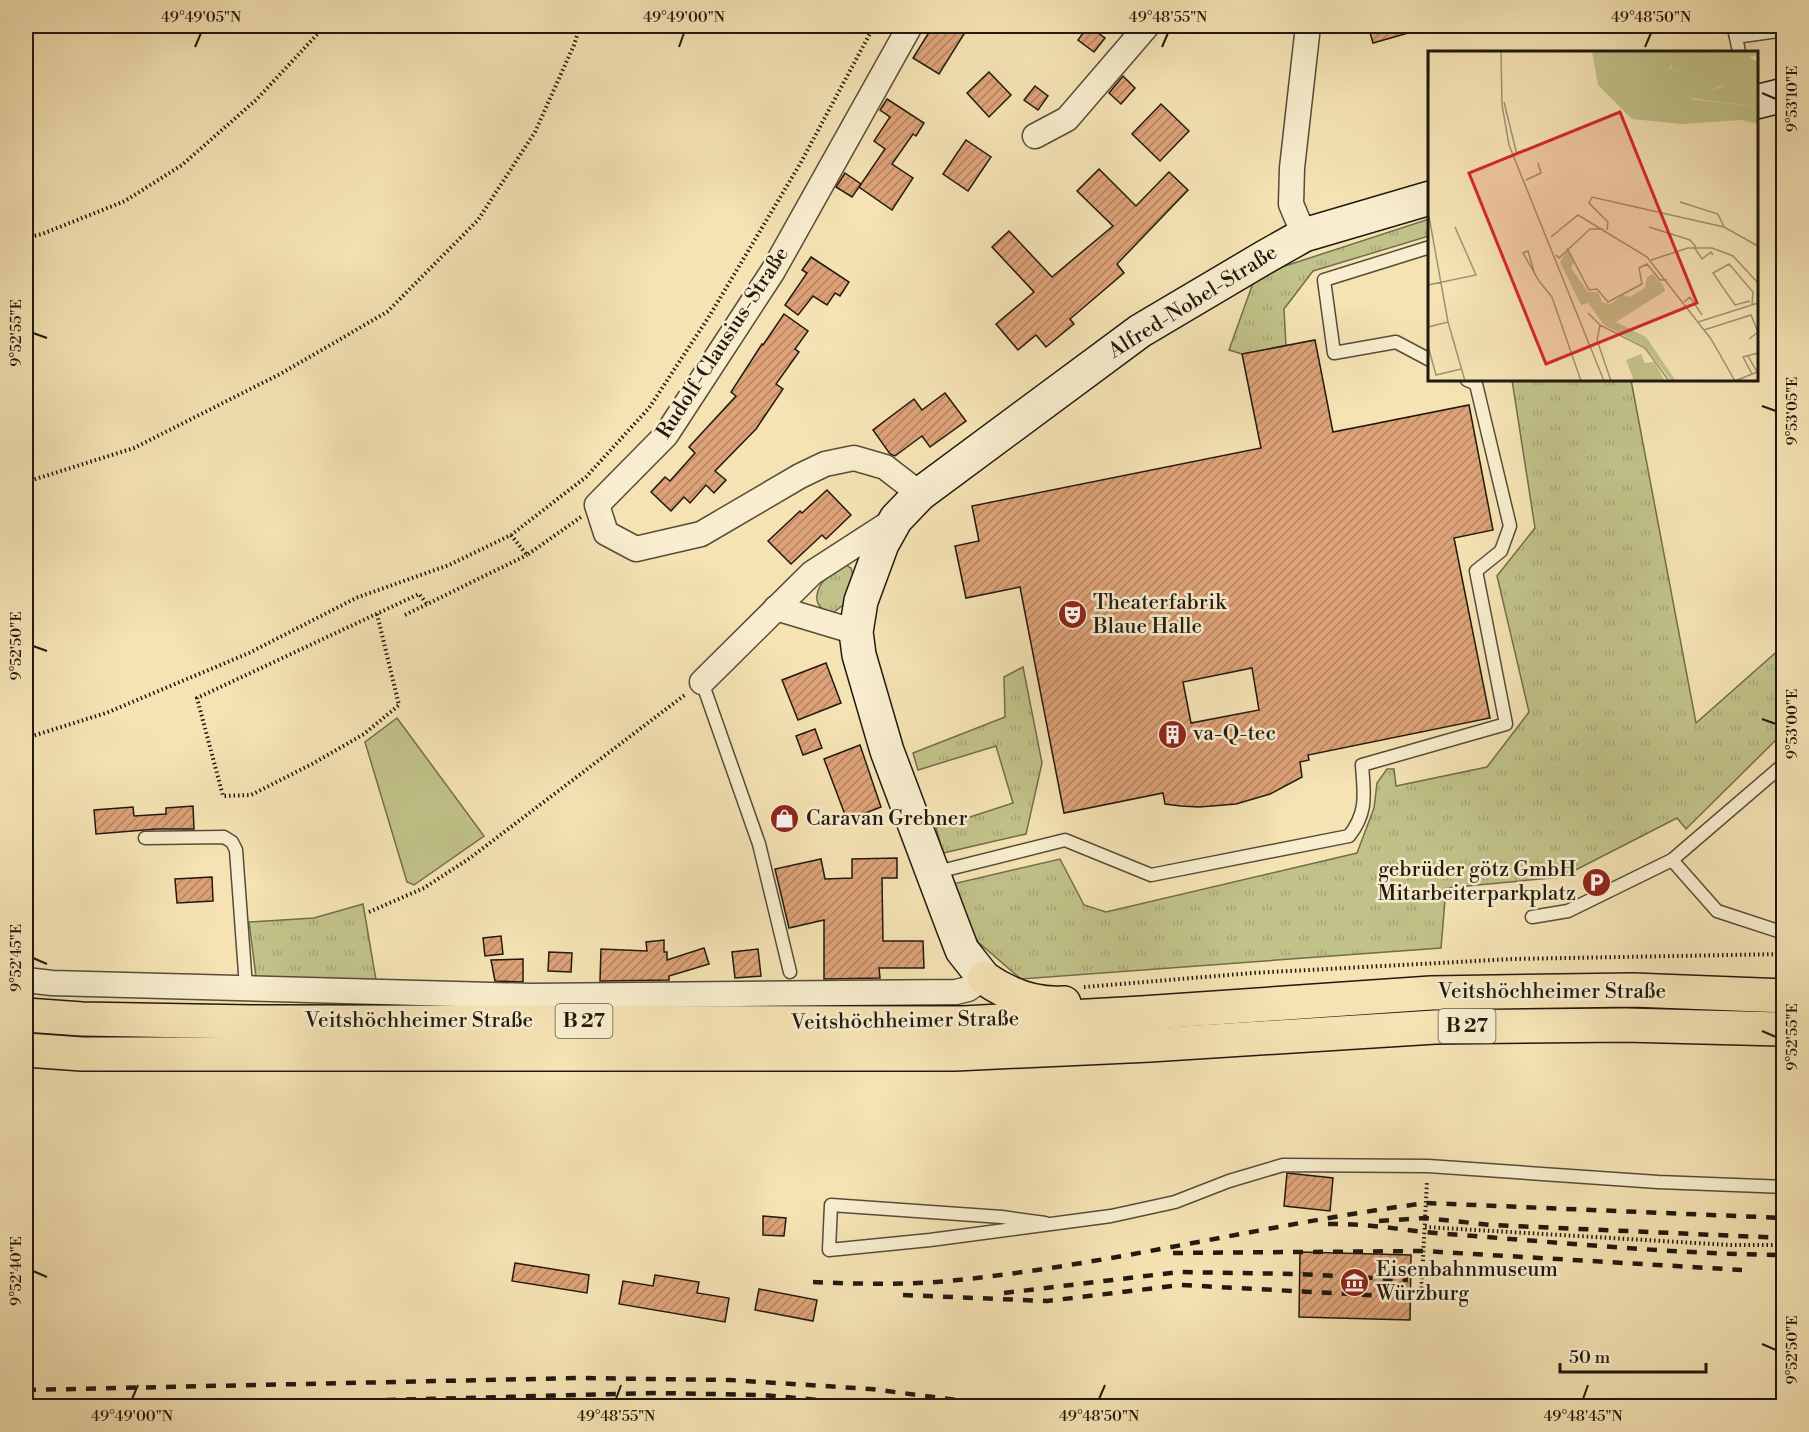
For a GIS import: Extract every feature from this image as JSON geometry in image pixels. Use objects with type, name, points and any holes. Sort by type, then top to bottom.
[{"type":"highway","points":[[984,978],[1008,993],[1029,999],[1056,1004],[1124,999],[1142,1013]]},
{"type":"highway","name":"Veitshöchheimer Straße","points":[[26,1015],[82,1019],[251,1022],[963,1023],[1142,1013],[1199,993],[1633,990],[1784,996]]},
{"type":"highway","name":"Veitshöchheimer Straße","points":[[26,1050],[94,1054],[956,1054],[1150,1045],[1435,1027],[1625,1025],[1784,1029]]},
{"type":"street","name":"Rudolf-Clausius-Straße","points":[[597,506],[672,426],[773,271],[910,26]]},
{"type":"street","points":[[1035,136],[1067,119],[1147,26]]},
{"type":"street","points":[[1304,235],[1291,204],[1292,168],[1308,26]]},
{"type":"street","points":[[1758,102],[1784,95]]},
{"type":"street","name":"Alfred-Nobel-Straße","points":[[702,682],[812,573],[896,519],[920,494],[1140,331],[1304,235],[1428,199]]},
{"type":"street","points":[[597,506],[606,533],[636,549],[701,534],[800,476],[825,464],[854,458],[885,467],[920,494]]},
{"type":"street","name":"Alfred-Nobel-Straße","points":[[896,519],[882,544],[861,601],[856,632],[859,655],[887,751],[932,873],[962,950],[984,978]]},
{"type":"street","points":[[776,608],[856,632]]},
{"type":"street","name":"Veitshöchheimer Straße","points":[[26,980],[52,983],[531,996],[956,992],[969,989],[984,978]]},
{"type":"lane","points":[[1739,51],[1734,31],[1784,30]]},
{"type":"lane","points":[[1428,248],[1324,280],[1334,353],[1396,342],[1428,359]]},
{"type":"lane","points":[[932,873],[1065,840],[1151,875],[1349,836],[1358,824],[1365,804],[1362,765],[1506,724],[1476,571],[1501,551],[1510,526],[1476,384],[1469,381]]},
{"type":"lane","points":[[702,682],[759,844],[790,972]]},
{"type":"lane","points":[[1532,917],[1568,911],[1672,860],[1784,764]]},
{"type":"lane","points":[[144,838],[224,837],[232,842],[236,850],[246,987]]},
{"type":"lane","points":[[1672,860],[1717,910],[1784,933]]},
{"type":"lane","points":[[1045,1223],[1002,1216],[831,1205],[829,1250],[930,1240],[1111,1216],[1175,1202],[1229,1181],[1283,1165],[1428,1166],[1658,1182],[1784,1187]]},
{"type":"path","points":[[26,238],[42,234],[125,201],[182,165],[256,100],[325,26]]},
{"type":"path","points":[[26,482],[134,448],[282,373],[387,312],[478,220],[535,132],[574,45],[580,26]]},
{"type":"path","points":[[26,738],[106,712],[249,653],[356,598],[449,565],[511,535],[586,477],[649,408],[710,315],[794,174],[874,26]]},
{"type":"path","points":[[405,615],[527,555],[597,506]]},
{"type":"path","points":[[511,535],[527,555]]},
{"type":"path","points":[[377,614],[399,705],[364,734],[312,764],[251,795],[223,796],[197,698],[419,594],[427,604]]},
{"type":"path","points":[[369,912],[424,888],[470,858],[702,682]]},
{"type":"path","points":[[1082,987],[1199,993],[1252,974],[1514,958],[1784,954]]},
{"type":"path","points":[[1420,1297],[1428,1166]]},
{"type":"path","points":[[1425,1227],[1730,1245],[1784,1245]]},
{"type":"green space","points":[[1428,219],[1428,236],[1313,271],[1284,309],[1286,346],[1242,354],[1229,350],[1253,283],[1282,267]]},
{"type":"green space","points":[[1512,381],[1631,381],[1696,723],[1783,646],[1783,733],[1686,829],[1677,818],[1562,877],[1446,888],[1441,948],[1021,979],[978,942],[960,907],[953,884],[1060,859],[1084,905],[1106,912],[1357,853],[1374,808],[1377,783],[1387,769],[1394,769],[1396,786],[1487,767],[1529,712],[1497,576],[1535,528]]},
{"type":"green space","points":[[846,565],[851,568],[853,575],[843,605],[833,613],[823,609],[818,603],[819,588],[831,573]]},
{"type":"green space","points":[[1023,667],[1042,763],[1026,834],[943,853],[936,828],[1013,803],[996,746],[918,770],[913,753],[1005,717],[1004,677]]},
{"type":"green space","points":[[397,718],[484,836],[414,885],[407,882],[365,742]]},
{"type":"green space","points":[[363,904],[376,980],[256,977],[249,922],[314,918]]},
{"type":"building","points":[[933,26],[969,26],[939,74],[913,58]]},
{"type":"building","points":[[1088,26],[1105,38],[1094,52],[1078,40]]},
{"type":"building","points":[[1368,26],[1419,26],[1419,30],[1373,43]]},
{"type":"building","points":[[989,72],[1011,95],[989,117],[967,93]]},
{"type":"building","points":[[1123,76],[1135,88],[1121,104],[1109,93]]},
{"type":"building","points":[[1035,86],[1048,96],[1038,110],[1024,100]]},
{"type":"building","points":[[887,99],[924,123],[916,136],[913,134],[892,164],[913,178],[892,210],[859,187],[885,149],[874,141],[890,117],[880,110]]},
{"type":"building","points":[[1161,104],[1189,131],[1160,161],[1132,134]]},
{"type":"building","points":[[966,140],[991,157],[968,191],[943,174]]},
{"type":"building","points":[[1099,169],[1136,206],[1169,172],[1188,190],[1117,264],[1124,273],[1070,319],[1074,324],[1046,347],[1036,335],[1018,350],[996,324],[1034,292],[992,247],[1009,231],[1052,277],[1113,226],[1077,191]]},
{"type":"building","points":[[845,173],[861,184],[852,197],[836,187]]},
{"type":"building","points":[[811,257],[849,282],[840,296],[835,293],[827,305],[813,296],[798,315],[785,305],[807,273],[802,270]]},
{"type":"building","points":[[784,314],[808,331],[795,349],[799,352],[776,384],[783,389],[756,429],[715,471],[726,480],[714,493],[706,485],[690,503],[684,497],[671,511],[651,492],[665,477],[670,481],[695,453],[689,447],[736,396],[731,392]]},
{"type":"building","points":[[1315,340],[1333,432],[1469,405],[1493,530],[1454,538],[1490,718],[1308,755],[1309,760],[1300,762],[1302,777],[1270,794],[1236,804],[1199,807],[1165,804],[1163,793],[1064,813],[1020,587],[966,598],[955,546],[979,541],[972,506],[1261,448],[1242,354]],"holes":[[[1252,668],[1259,710],[1191,723],[1183,682]]]},
{"type":"building","points":[[945,393],[966,421],[930,447],[922,436],[895,456],[890,454],[873,430],[914,399],[922,410]]},
{"type":"building","points":[[827,490],[851,515],[826,539],[822,535],[791,564],[768,541]]},
{"type":"building","points":[[826,663],[841,703],[798,720],[782,680]]},
{"type":"building","points":[[815,729],[822,748],[803,755],[796,736]]},
{"type":"building","points":[[860,745],[881,807],[847,820],[824,759]]},
{"type":"building","points":[[193,806],[194,829],[157,829],[96,834],[94,810],[133,807],[134,816],[166,814],[166,808]]},
{"type":"building","points":[[897,858],[897,878],[882,878],[883,941],[923,941],[924,968],[879,968],[880,978],[824,979],[824,920],[789,928],[775,869],[821,859],[825,879],[852,878],[852,859]]},
{"type":"building","points":[[212,877],[213,901],[177,903],[175,879]]},
{"type":"building","points":[[501,936],[503,954],[485,956],[483,938]]},
{"type":"building","points":[[664,940],[667,960],[704,948],[709,964],[669,976],[669,980],[600,981],[601,949],[647,951],[646,942]]},
{"type":"building","points":[[758,949],[761,976],[735,978],[732,952]]},
{"type":"building","points":[[549,952],[572,953],[571,972],[548,971]]},
{"type":"building","points":[[523,959],[523,982],[495,981],[491,960]]},
{"type":"building","points":[[1287,1173],[1333,1178],[1330,1211],[1284,1206]]},
{"type":"building","points":[[763,1216],[786,1218],[784,1236],[763,1235]]},
{"type":"building","name":"Eisenbahnmuseum Würzburg","points":[[1300,1252],[1411,1255],[1410,1320],[1299,1317]]},
{"type":"building","points":[[515,1263],[589,1275],[587,1293],[512,1281]]},
{"type":"building","points":[[655,1275],[699,1282],[697,1293],[729,1298],[725,1322],[619,1304],[623,1281],[653,1286]]},
{"type":"building","points":[[759,1289],[817,1300],[813,1321],[755,1310]]},
{"type":"railway","points":[[813,1282],[915,1283],[1009,1274],[1426,1203],[1784,1218]]},
{"type":"railway","points":[[1379,1221],[1425,1218],[1491,1225],[1784,1238]]},
{"type":"railway","points":[[1328,1224],[1657,1250],[1784,1255]]},
{"type":"railway","points":[[1173,1253],[1423,1251],[1742,1270]]},
{"type":"railway","points":[[1004,1293],[1179,1272],[1300,1274],[1408,1280]]},
{"type":"railway","points":[[903,1295],[1047,1301],[1181,1285],[1406,1297]]},
{"type":"railway","points":[[26,1390],[578,1378],[730,1380],[871,1389],[1004,1406]]},
{"type":"railway","points":[[146,1406],[659,1393],[762,1395],[889,1406]]},
{"type":"place","name":"Theaterfabrik Blaue Halle","points":[[1072,615]]},
{"type":"place","name":"va-Q-tec","points":[[1172,734]]},
{"type":"place","name":"Caravan Grebner","points":[[785,819]]},
{"type":"place","name":"gebrüder götz GmbH Mitarbeiterparkplatz","points":[[1597,882]]},
{"type":"place","name":"Eisenbahnmuseum Würzburg","points":[[1355,1282]]}]
